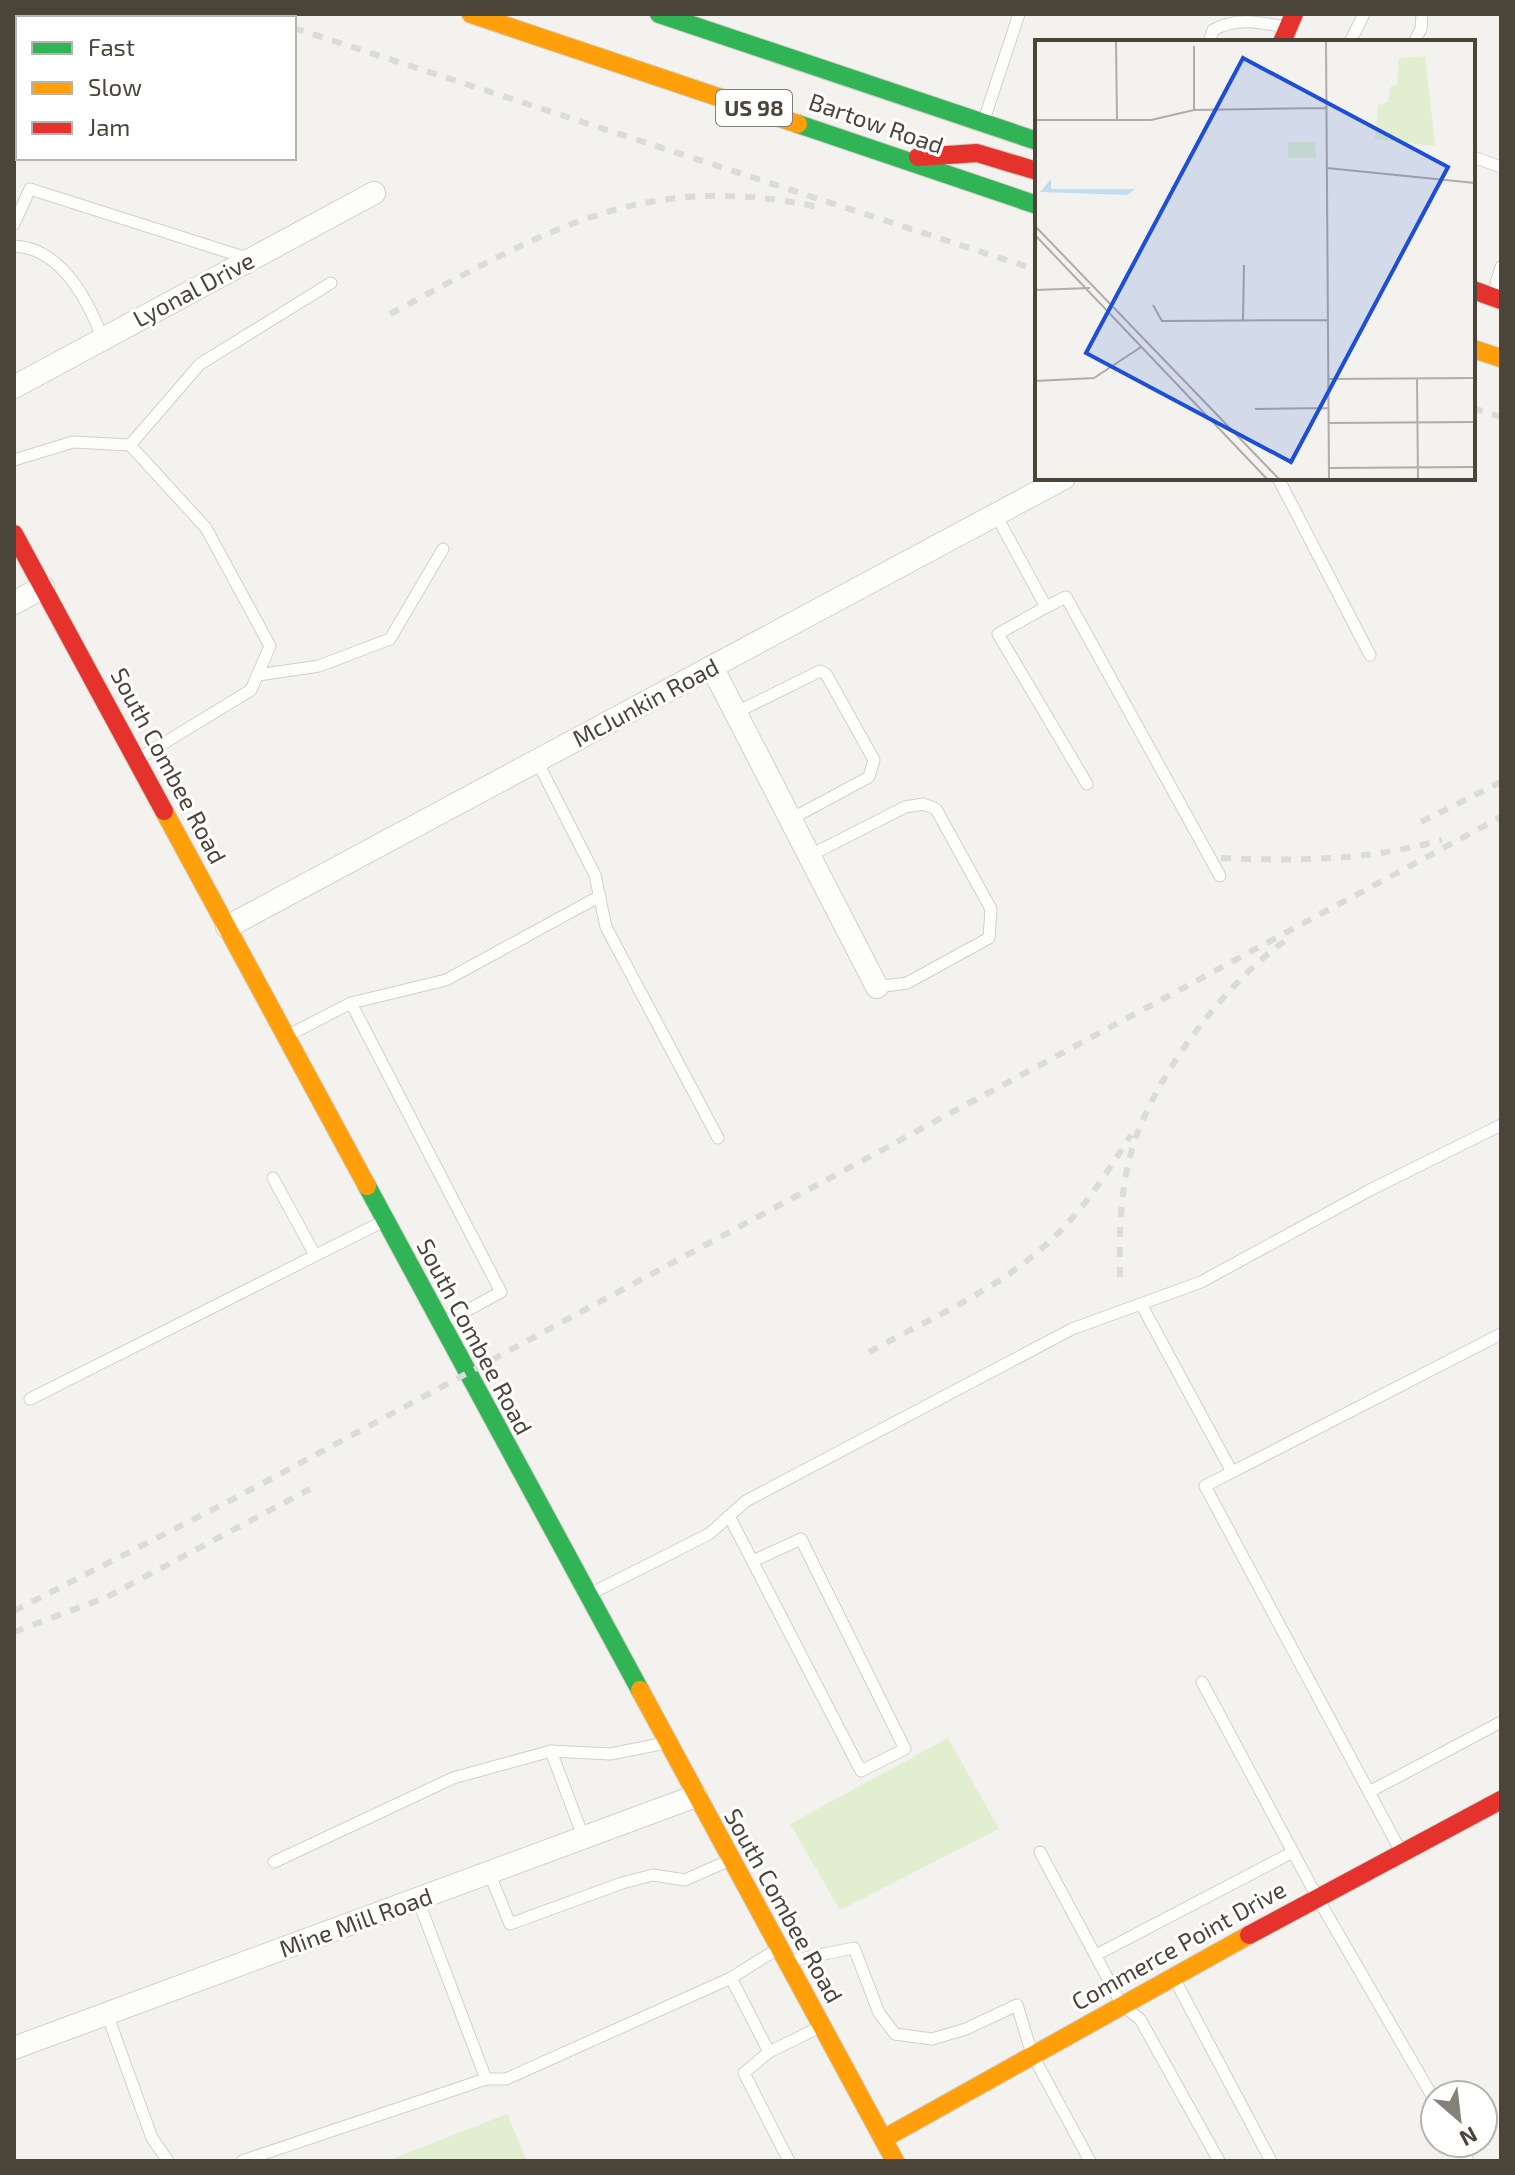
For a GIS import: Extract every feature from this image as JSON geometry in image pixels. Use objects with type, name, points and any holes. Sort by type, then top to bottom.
[{"type":"main road","name":"Bartow Road","points":[[471,14],[1035,204]]},
{"type":"main road","name":"Bartow Road","points":[[659,14],[1035,140]]},
{"type":"main road","points":[[901,159],[977,153],[1035,170]]},
{"type":"main road","points":[[1475,291],[1497,299]]},
{"type":"main road","points":[[1475,350],[1501,358]]},
{"type":"main road","name":"South Combee Road","points":[[14,534],[895,2161]]},
{"type":"main road","name":"Commerce Point Drive","points":[[883,2139],[1317,1897],[1501,1800]]},
{"type":"street","name":"Lyonal Drive","points":[[14,387],[374,193]]},
{"type":"street","name":"McJunkin Road","points":[[227,927],[1060,480]]},
{"type":"street","points":[[14,603],[43,587]]},
{"type":"street","points":[[712,667],[877,987]]},
{"type":"street","name":"Mine Mill Road","points":[[14,2048],[585,1840],[696,1796]]},
{"type":"lane","points":[[983,123],[1019,14]]},
{"type":"lane","points":[[1351,40],[1364,14]]},
{"type":"lane","points":[[1415,40],[1421,29],[1422,14]]},
{"type":"lane","points":[[1210,40],[1213,30],[1226,23],[1245,20],[1288,28]]},
{"type":"lane","points":[[1475,158],[1501,167]]},
{"type":"lane","points":[[14,224],[30,189],[251,259]]},
{"type":"lane","points":[[14,246],[26,246],[52,260],[86,298],[103,339]]},
{"type":"lane","points":[[1497,299],[1501,267]]},
{"type":"lane","points":[[130,445],[200,364],[331,283]]},
{"type":"lane","points":[[14,460],[73,442],[130,445],[206,528],[270,646],[251,690],[137,759]]},
{"type":"lane","points":[[1279,480],[1370,655]]},
{"type":"lane","points":[[996,515],[1046,607]]},
{"type":"lane","points":[[258,675],[319,666],[390,639],[443,549]]},
{"type":"lane","points":[[1087,784],[998,634],[1066,597],[1220,876]]},
{"type":"lane","points":[[735,713],[820,671],[826,674],[874,760],[869,777],[791,819]]},
{"type":"lane","points":[[537,761],[595,875],[606,927],[718,1138]]},
{"type":"lane","points":[[809,856],[905,807],[923,804],[936,809],[991,909],[989,938],[907,983],[877,987]]},
{"type":"lane","points":[[285,1036],[351,1003],[446,980],[600,896]]},
{"type":"lane","points":[[351,1003],[501,1292],[440,1325]]},
{"type":"lane","points":[[587,1596],[709,1534],[746,1501],[1072,1329],[1201,1282],[1370,1190],[1501,1125]]},
{"type":"lane","points":[[273,1178],[315,1255]]},
{"type":"lane","points":[[30,1399],[384,1221]]},
{"type":"lane","points":[[1141,1304],[1232,1472]]},
{"type":"lane","points":[[1401,1853],[1205,1486],[1501,1334]]},
{"type":"lane","points":[[729,1516],[861,1771],[905,1749],[801,1539],[753,1561]]},
{"type":"lane","points":[[1202,1682],[1317,1897],[1422,2079]]},
{"type":"lane","points":[[1369,1792],[1501,1722]]},
{"type":"lane","points":[[274,1862],[453,1778],[551,1751],[610,1754],[666,1742]]},
{"type":"lane","points":[[551,1751],[585,1840]]},
{"type":"lane","points":[[1040,1852],[1122,2005],[1140,2019],[1219,2161]]},
{"type":"lane","points":[[1096,1955],[1293,1852]]},
{"type":"lane","points":[[490,1875],[510,1924],[622,1883],[653,1875],[685,1880],[731,1860]]},
{"type":"lane","points":[[418,1900],[486,2079]]},
{"type":"lane","points":[[242,2161],[486,2079],[506,2079],[783,1955],[854,1948],[879,2013],[895,2034],[932,2039],[966,2029],[1017,2005],[1032,2054],[1090,2161]]},
{"type":"lane","points":[[1174,1977],[1271,2161]]},
{"type":"lane","points":[[731,1978],[769,2052]]},
{"type":"lane","points":[[107,2014],[152,2138],[168,2161]]},
{"type":"lane","points":[[789,2161],[744,2073],[769,2052],[822,2026]]},
{"type":"green space","points":[[948,1738],[999,1829],[840,1910],[790,1824]]},
{"type":"green space","points":[[507,2114],[527,2161],[387,2161]]},
{"type":"railway","points":[[250,14],[256,16]]},
{"type":"railway","points":[[296,29],[1035,269]]},
{"type":"railway","points":[[390,314],[545,235],[594,216],[644,203],[697,196],[754,197],[818,207]]},
{"type":"railway","points":[[1475,409],[1501,417]]},
{"type":"railway","points":[[1421,822],[1501,782]]},
{"type":"railway","points":[[14,1611],[237,1497],[1501,817]]},
{"type":"railway","points":[[1221,858],[1359,856],[1442,840]]},
{"type":"railway","points":[[1120,1277],[1120,1224],[1124,1189],[1131,1154],[1147,1110],[1179,1056],[1219,1003],[1263,958],[1286,940]]},
{"type":"railway","points":[[869,1352],[989,1287],[1033,1256],[1086,1202],[1131,1135]]},
{"type":"railway","points":[[14,1632],[107,1597],[310,1489]]},
{"type":"traffic: fast","points":[[659,14],[1035,140]]},
{"type":"traffic: fast","points":[[798,124],[1035,204]]},
{"type":"traffic: fast","points":[[367,1186],[640,1690]]},
{"type":"traffic: slow","points":[[471,14],[798,124]]},
{"type":"traffic: slow","points":[[1475,350],[1501,358]]},
{"type":"traffic: slow","points":[[164,811],[367,1186]]},
{"type":"traffic: slow","points":[[640,1690],[895,2161]]},
{"type":"traffic: slow","points":[[883,2139],[1249,1935]]},
{"type":"traffic: jam","points":[[1283,40],[1294,14]]},
{"type":"traffic: jam","points":[[918,157],[977,153],[1035,170]]},
{"type":"traffic: jam","points":[[1475,291],[1501,300]]},
{"type":"traffic: jam","points":[[14,534],[164,811]]},
{"type":"traffic: jam","points":[[1249,1935],[1501,1800]]}]
